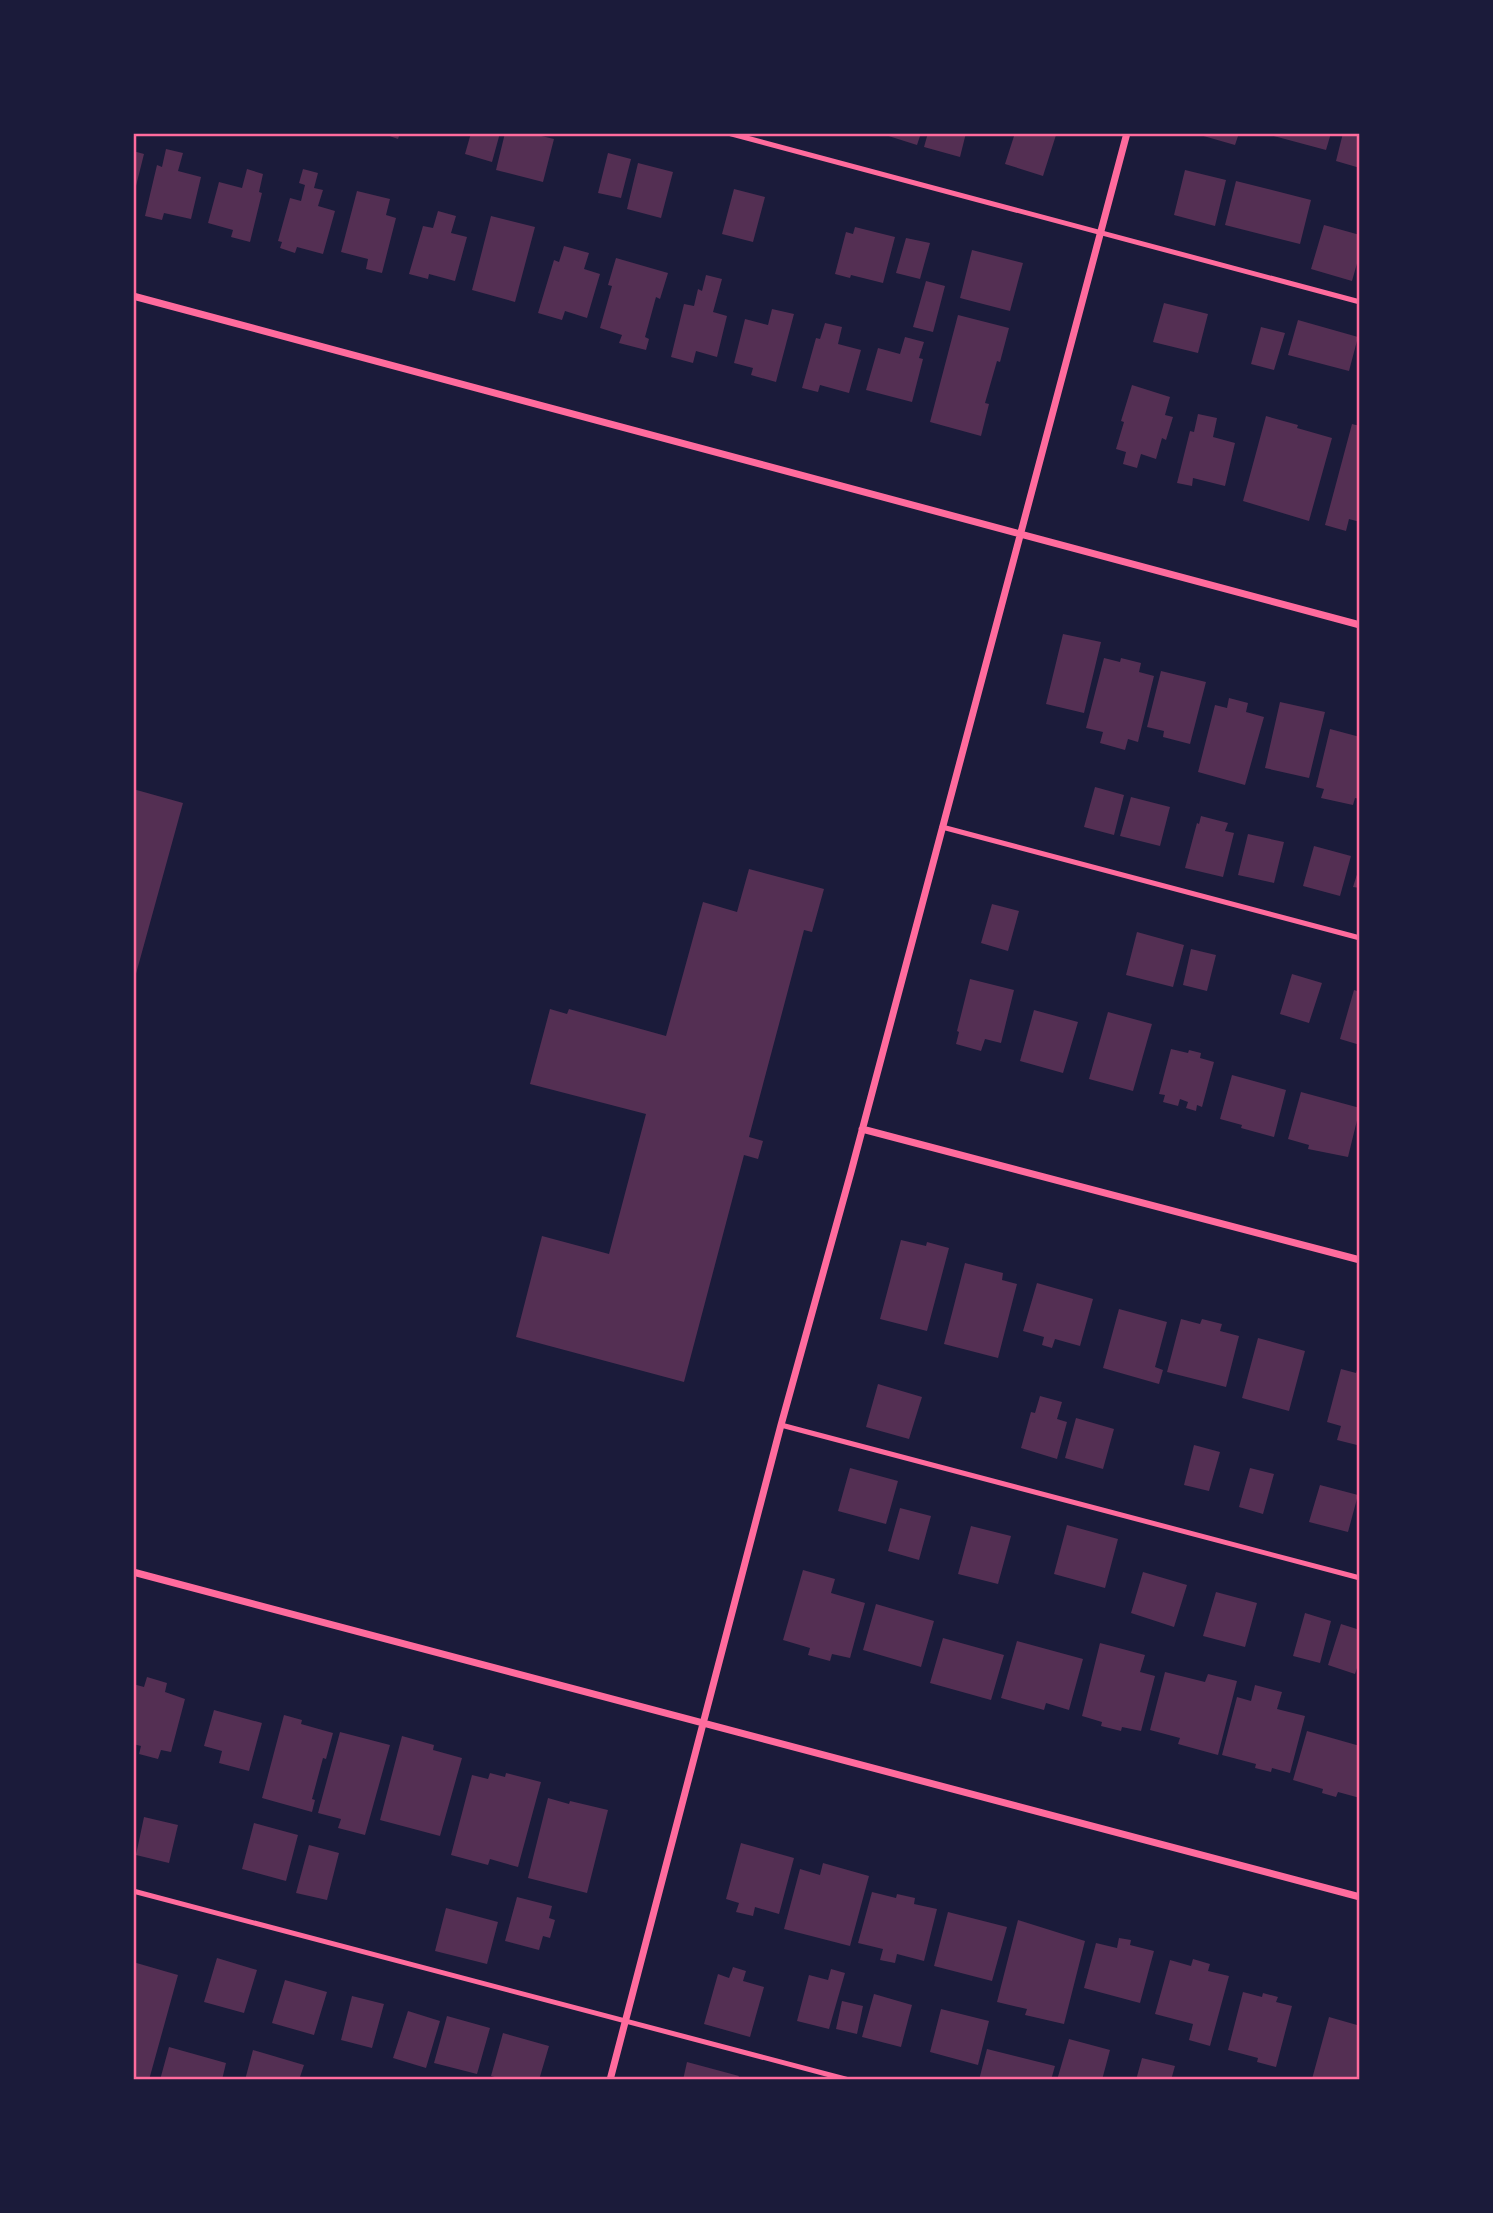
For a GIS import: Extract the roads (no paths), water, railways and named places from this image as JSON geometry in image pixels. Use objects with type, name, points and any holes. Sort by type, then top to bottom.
[{"type":"street","points":[[610,2080],[781,1425],[1127,133]]},
{"type":"street","points":[[133,296],[1360,625]]},
{"type":"street","points":[[862,1129],[1360,1261]]},
{"type":"street","points":[[133,1572],[1360,1897]]},
{"type":"lane","points":[[728,133],[1360,302]]},
{"type":"lane","points":[[942,827],[1360,938]]},
{"type":"lane","points":[[781,1425],[1360,1578]]},
{"type":"lane","points":[[133,1891],[849,2080]]}]
